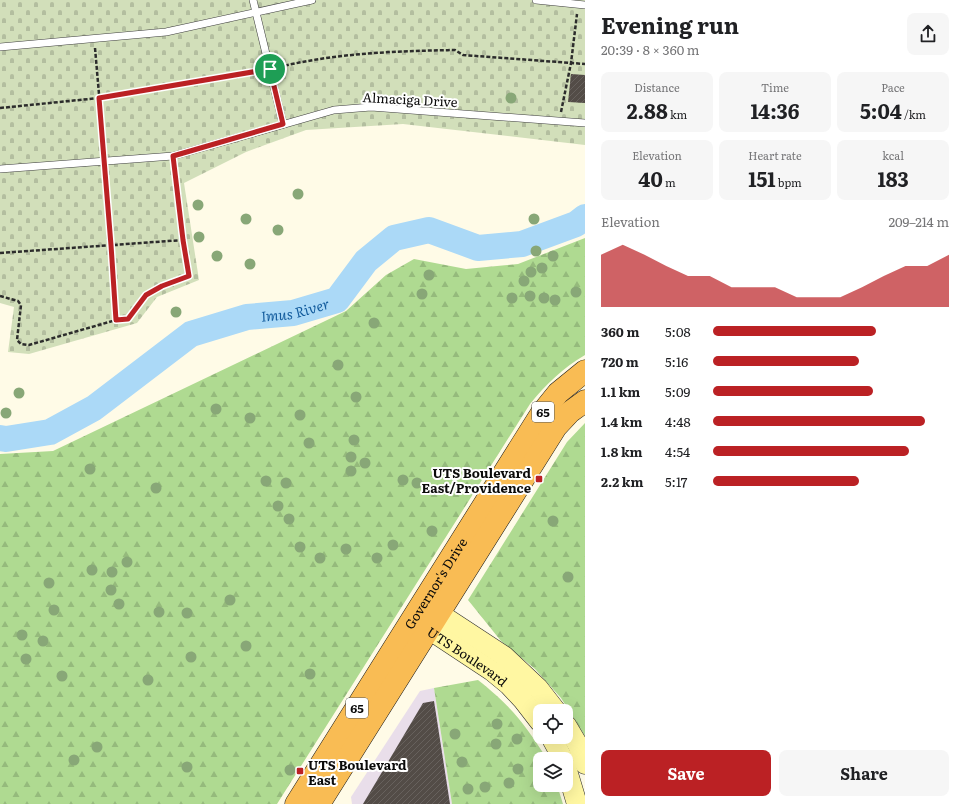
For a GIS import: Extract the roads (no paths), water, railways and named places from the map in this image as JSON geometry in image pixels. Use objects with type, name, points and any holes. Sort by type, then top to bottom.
[{"type":"highway","name":"Governor's Drive","points":[[296,804],[541,414],[558,393],[585,371]]},
{"type":"highway","name":"Governor's Drive","points":[[319,804],[556,428],[570,412],[585,401]]},
{"type":"main road","name":"UTS Boulevard","points":[[418,611],[515,666],[538,688],[551,704]]},
{"type":"main road","name":"UTS Boulevard","points":[[435,622],[492,671],[523,700],[533,713]]},
{"type":"main road","points":[[573,737],[585,764]]},
{"type":"main road","points":[[573,791],[577,804]]},
{"type":"lane","points":[[252,0],[283,124]]},
{"type":"lane","points":[[0,47],[166,32],[312,0]]},
{"type":"lane","points":[[536,0],[581,4]]},
{"type":"lane","name":"Almaciga Drive","points":[[0,169],[173,156],[334,110],[371,107],[585,123]]},
{"type":"waterway","name":"Imus River","points":[[0,438],[6,439],[50,432],[94,408],[191,334],[247,317],[293,313],[337,300],[366,261],[394,238],[429,230],[478,248],[522,244],[576,224],[585,217]]},
{"type":"place","name":"UTS Boulevard East/Providence","points":[[539,479]]},
{"type":"place","name":"UTS Boulevard East","points":[[300,771]]}]
